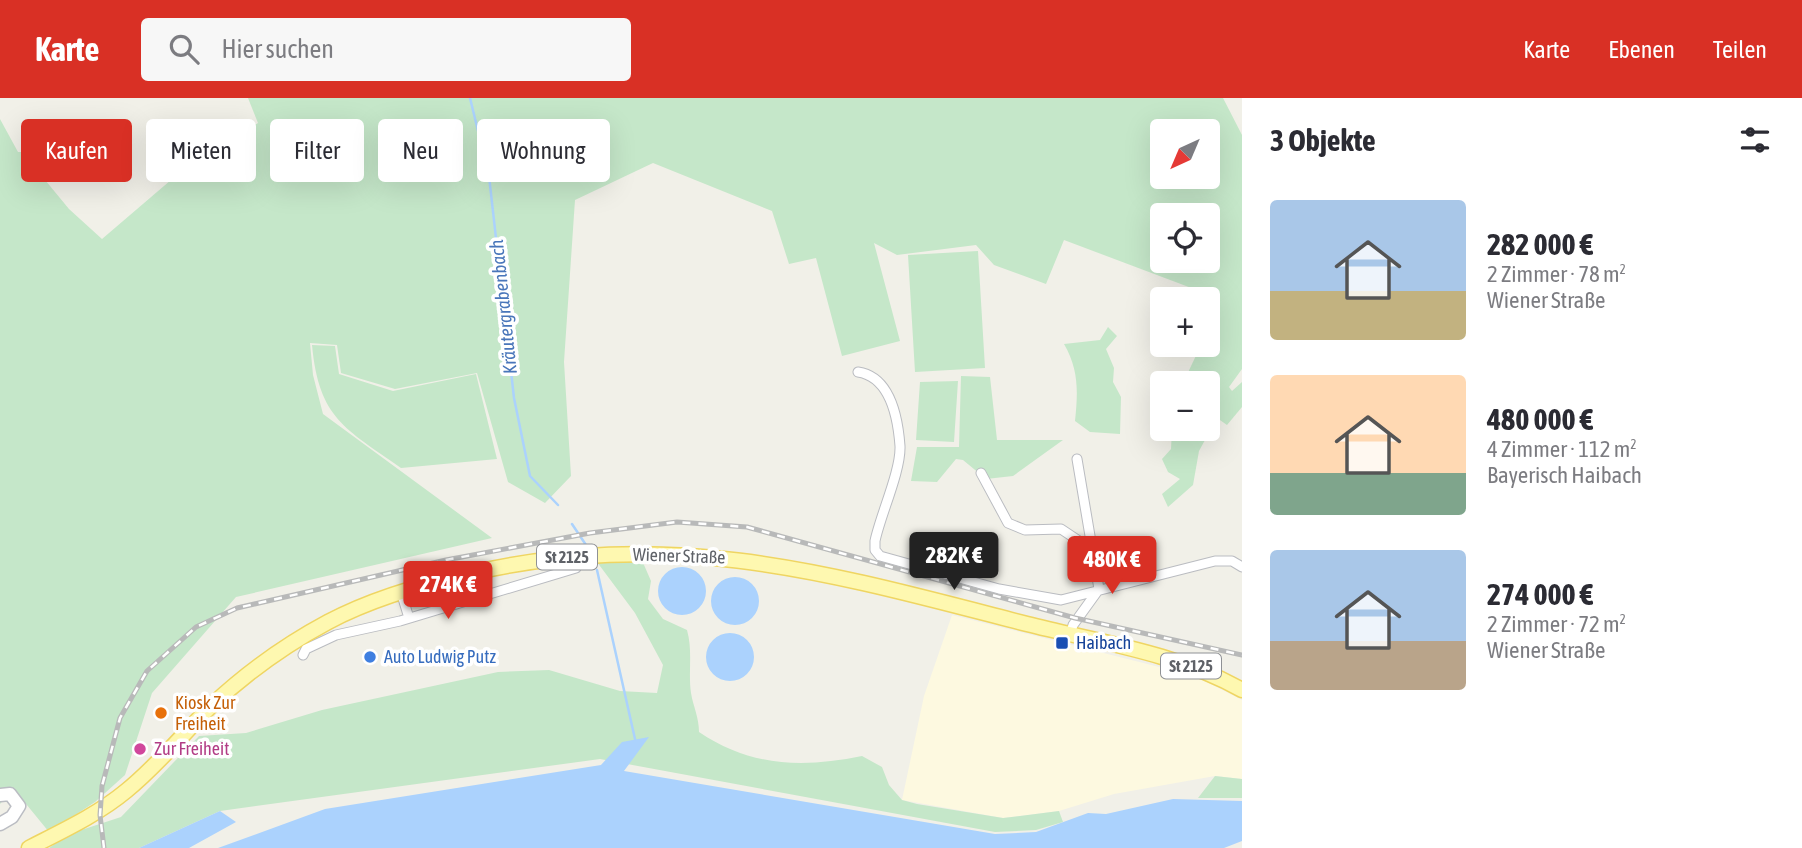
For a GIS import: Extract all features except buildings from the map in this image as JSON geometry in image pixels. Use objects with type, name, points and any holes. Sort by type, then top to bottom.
[{"type":"main road","name":"Wiener Straße","points":[[29,848],[108,804],[159,761],[208,709],[258,666],[330,621],[401,592],[497,567],[578,556],[659,553],[780,565],[869,583],[1171,660],[1242,690]]},
{"type":"street","points":[[858,372],[881,386],[891,398],[900,446],[875,541],[877,554],[1042,599],[1079,598],[1099,589],[1157,578],[1215,561],[1232,561],[1242,567]]},
{"type":"street","points":[[1070,635],[1073,625],[1099,589],[1077,459]]},
{"type":"street","points":[[981,473],[1008,523],[1025,530],[1061,528],[1091,549]]},
{"type":"street","points":[[303,655],[306,649],[336,635],[409,618],[576,568],[578,556]]},
{"type":"street","points":[[401,592],[409,618]]},
{"type":"street","points":[[330,621],[336,635]]},
{"type":"street","points":[[0,795],[10,794],[19,806],[17,811],[0,824]]},
{"type":"shaded area","points":[[952,615],[1195,676],[1242,700],[1242,779],[1215,776],[1114,794],[1059,811],[1003,818],[902,800],[924,696]]},
{"type":"green space","points":[[248,98],[1223,98],[1242,135],[1242,369],[1229,387],[1232,391],[1242,382],[1242,407],[1227,425],[1220,420],[1220,371],[1189,371],[1195,357],[1220,357],[1220,287],[1189,287],[1152,273],[1220,273],[1220,203],[1150,203],[1150,272],[1064,240],[1046,284],[994,265],[976,245],[897,255],[874,243],[900,341],[842,356],[816,258],[789,264],[772,211],[653,163],[575,200],[564,362],[571,476],[545,503],[508,482],[477,373],[395,389],[341,373],[337,345],[310,343],[313,375],[323,414],[492,538],[236,597],[152,693],[125,775],[95,802],[49,832],[13,788],[0,804],[0,119],[18,152],[21,152],[21,182],[47,182],[69,209],[102,239],[169,182],[256,182],[258,123]]},
{"type":"green space","points":[[978,251],[985,368],[915,372],[908,255]]},
{"type":"green space","points":[[1108,327],[1117,336],[1106,349],[1114,368],[1113,382],[1121,397],[1120,434],[1090,432],[1075,421],[1076,381],[1064,344],[1100,340]]},
{"type":"green space","points":[[312,345],[335,346],[339,374],[393,391],[476,374],[497,459],[401,468],[350,431],[328,406],[321,390]]},
{"type":"green space","points":[[961,376],[990,377],[997,440],[1063,440],[1013,476],[986,479],[963,460],[956,459],[937,482],[911,481],[917,447],[959,447]]},
{"type":"green space","points":[[958,381],[954,442],[916,440],[920,382]]},
{"type":"green space","points":[[1171,441],[1204,441],[1199,451],[1193,485],[1168,507],[1162,494],[1180,479],[1168,472],[1162,459],[1171,449]]},
{"type":"green space","points":[[641,558],[651,581],[648,599],[663,619],[687,630],[691,693],[699,732],[738,752],[778,762],[819,762],[862,756],[882,767],[889,785],[902,800],[917,804],[1003,818],[1059,811],[1063,822],[1036,830],[995,832],[600,759],[220,811],[139,848],[49,848],[69,834],[121,817],[199,736],[246,733],[322,710],[498,672],[549,670],[620,691],[657,693],[663,665],[635,613],[597,562]]},
{"type":"green space","points":[[1215,776],[1242,779],[1242,798],[1198,798]]},
{"type":"water","points":[[682,567],[699,574],[706,591],[699,608],[682,615],[665,608],[658,591],[665,574]]},
{"type":"water","points":[[735,577],[752,584],[759,601],[752,618],[735,625],[718,618],[711,601],[718,584]]},
{"type":"water","points":[[730,633],[747,640],[754,657],[747,674],[730,681],[713,674],[706,657],[713,640]]},
{"type":"water","points":[[649,737],[624,771],[995,834],[1036,832],[1088,813],[1106,814],[1173,799],[1242,801],[1242,841],[1224,848],[218,848],[325,809],[601,765],[622,742]]},
{"type":"water","points":[[220,811],[236,822],[189,848],[139,848]]},
{"type":"waterway","name":"Kräutergrabenbach","points":[[470,98],[489,176],[514,398],[530,476],[558,505]]},
{"type":"waterway","name":"Kräutergrabenbach","points":[[572,524],[586,545]]},
{"type":"waterway","name":"Kräutergrabenbach","points":[[597,570],[635,739]]},
{"type":"railway","points":[[104,848],[100,815],[102,786],[120,718],[147,671],[196,627],[237,608],[446,560],[590,533],[677,522],[747,527],[1075,618],[1242,655]]},
{"type":"place","name":"Haibach","points":[[1062,643]]},
{"type":"place","name":"Auto Ludwig Putz","points":[[370,657]]},
{"type":"place","name":"Kiosk Zur Freiheit","points":[[161,713]]},
{"type":"place","name":"Zur Freiheit","points":[[140,749]]}]
